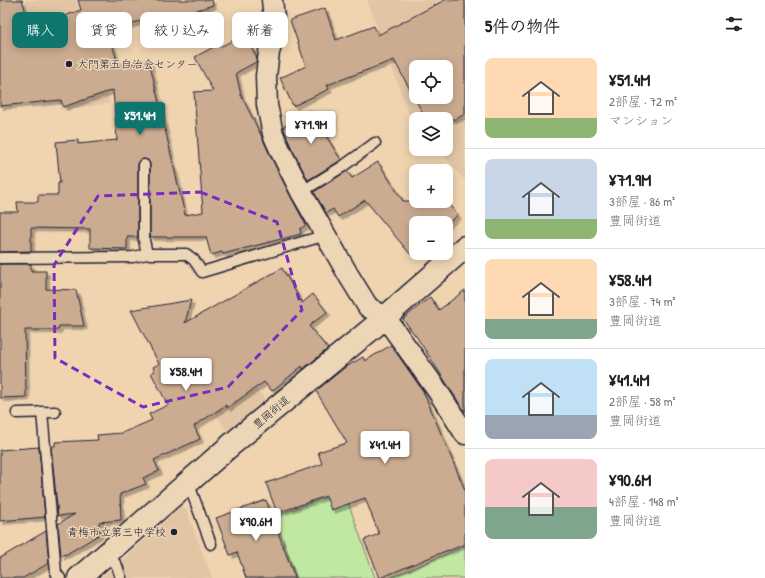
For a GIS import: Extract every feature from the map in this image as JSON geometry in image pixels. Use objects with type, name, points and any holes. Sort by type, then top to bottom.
[{"type":"main road","name":"豊岡街道","points":[[79,578],[232,444],[385,317],[465,247]]},
{"type":"street","points":[[272,0],[274,17],[272,43],[269,52],[266,76],[270,121],[273,134],[281,152],[301,192],[368,307],[385,317],[465,434]]},
{"type":"lane","points":[[301,192],[342,167],[375,143]]},
{"type":"lane","points":[[144,165],[144,240],[147,254]]},
{"type":"lane","points":[[0,258],[133,257],[147,254],[186,254],[194,260],[202,272],[326,235]]},
{"type":"lane","points":[[42,412],[56,573],[60,578]]},
{"type":"lane","points":[[17,413],[55,412]]},
{"type":"lane","points":[[188,482],[211,544]]},
{"type":"lane","points":[[108,553],[117,566],[121,578]]},
{"type":"highlighted area","points":[[200,192],[277,222],[302,310],[228,387],[143,407],[55,358],[54,265],[98,196]]},
{"type":"shaded area","points":[[25,0],[76,0],[80,12],[76,12],[76,48],[92,48],[110,103],[61,110],[41,48],[68,48],[68,12],[29,12]]},
{"type":"shaded area","points":[[367,0],[465,0],[465,181],[453,166],[453,164],[451,164],[445,156],[453,156],[453,112],[409,112]]},
{"type":"shaded area","points":[[234,360],[266,401],[228,432],[193,382]]},
{"type":"shaded area","name":"青梅市立第三中学校","points":[[181,506],[186,509],[212,578],[100,578],[127,556]]},
{"type":"green space","points":[[344,491],[375,578],[296,578],[275,516]]},
{"type":"green space","points":[[465,546],[465,578],[390,578]]},
{"type":"building","points":[[0,0],[22,0],[26,12],[12,12],[12,48],[68,48],[68,15],[81,10],[78,0],[212,0],[213,5],[191,12],[140,12],[140,21],[132,24],[132,12],[76,12],[76,48],[113,48],[119,67],[149,60],[185,215],[203,212],[194,92],[213,91],[195,57],[212,48],[224,48],[224,45],[232,41],[232,48],[252,48],[257,58],[256,62],[236,73],[241,95],[306,225],[300,229],[301,234],[223,254],[222,252],[211,255],[206,237],[150,237],[150,165],[148,160],[144,159],[139,161],[138,165],[138,237],[127,237],[127,249],[90,248],[90,229],[31,228],[31,251],[0,252],[0,212],[18,212],[17,202],[38,202],[38,195],[58,195],[58,183],[60,183],[56,142],[78,140],[78,144],[117,140],[113,90],[63,107],[61,100],[0,106]]},
{"type":"building","points":[[445,0],[465,0],[465,114],[453,119],[453,112],[422,112],[418,104],[453,104],[453,60],[409,60],[409,88],[394,60],[327,85],[329,89],[293,106],[280,78],[306,66],[290,20],[325,8],[336,40],[374,26],[378,35]]},
{"type":"building","points":[[310,110],[341,160],[308,180],[291,147],[283,127]]},
{"type":"building","points":[[378,162],[403,201],[409,201],[409,208],[452,208],[458,215],[453,219],[453,216],[409,216],[409,253],[365,200],[338,217],[333,209],[326,213],[314,192],[347,171],[352,178]]},
{"type":"building","points":[[0,264],[31,264],[31,271],[46,271],[46,289],[76,290],[84,326],[59,326],[58,330],[25,330],[26,397],[0,398]]},
{"type":"building","points":[[282,268],[302,303],[313,294],[327,312],[309,326],[328,349],[303,369],[302,366],[272,391],[264,382],[227,408],[226,405],[194,426],[200,439],[154,460],[159,471],[143,478],[146,484],[120,494],[121,520],[99,522],[100,534],[61,556],[58,524],[75,514],[58,516],[51,446],[55,446],[55,442],[98,440],[97,435],[122,433],[152,420],[149,414],[168,405],[151,373],[155,371],[153,367],[159,364],[131,310],[191,300],[185,323]]},
{"type":"building","points":[[465,290],[465,412],[418,339],[403,319],[430,297],[439,310]]},
{"type":"building","points":[[391,345],[423,391],[465,490],[465,544],[380,578],[364,540],[379,534],[365,498],[331,510],[326,496],[277,513],[266,483],[322,464],[318,452],[347,443],[316,391],[344,368],[363,357],[365,361]]},
{"type":"building","points":[[39,447],[45,517],[0,521],[0,450]]},
{"type":"building","points":[[266,500],[295,578],[246,578],[237,552],[230,555],[216,518]]},
{"type":"building","points":[[46,531],[49,563],[23,578],[0,578],[0,558]]},
{"type":"place","name":"大門第五自治会センター","points":[[69,64]]},
{"type":"place","name":"青梅市立第三中学校","points":[[174,532]]}]
